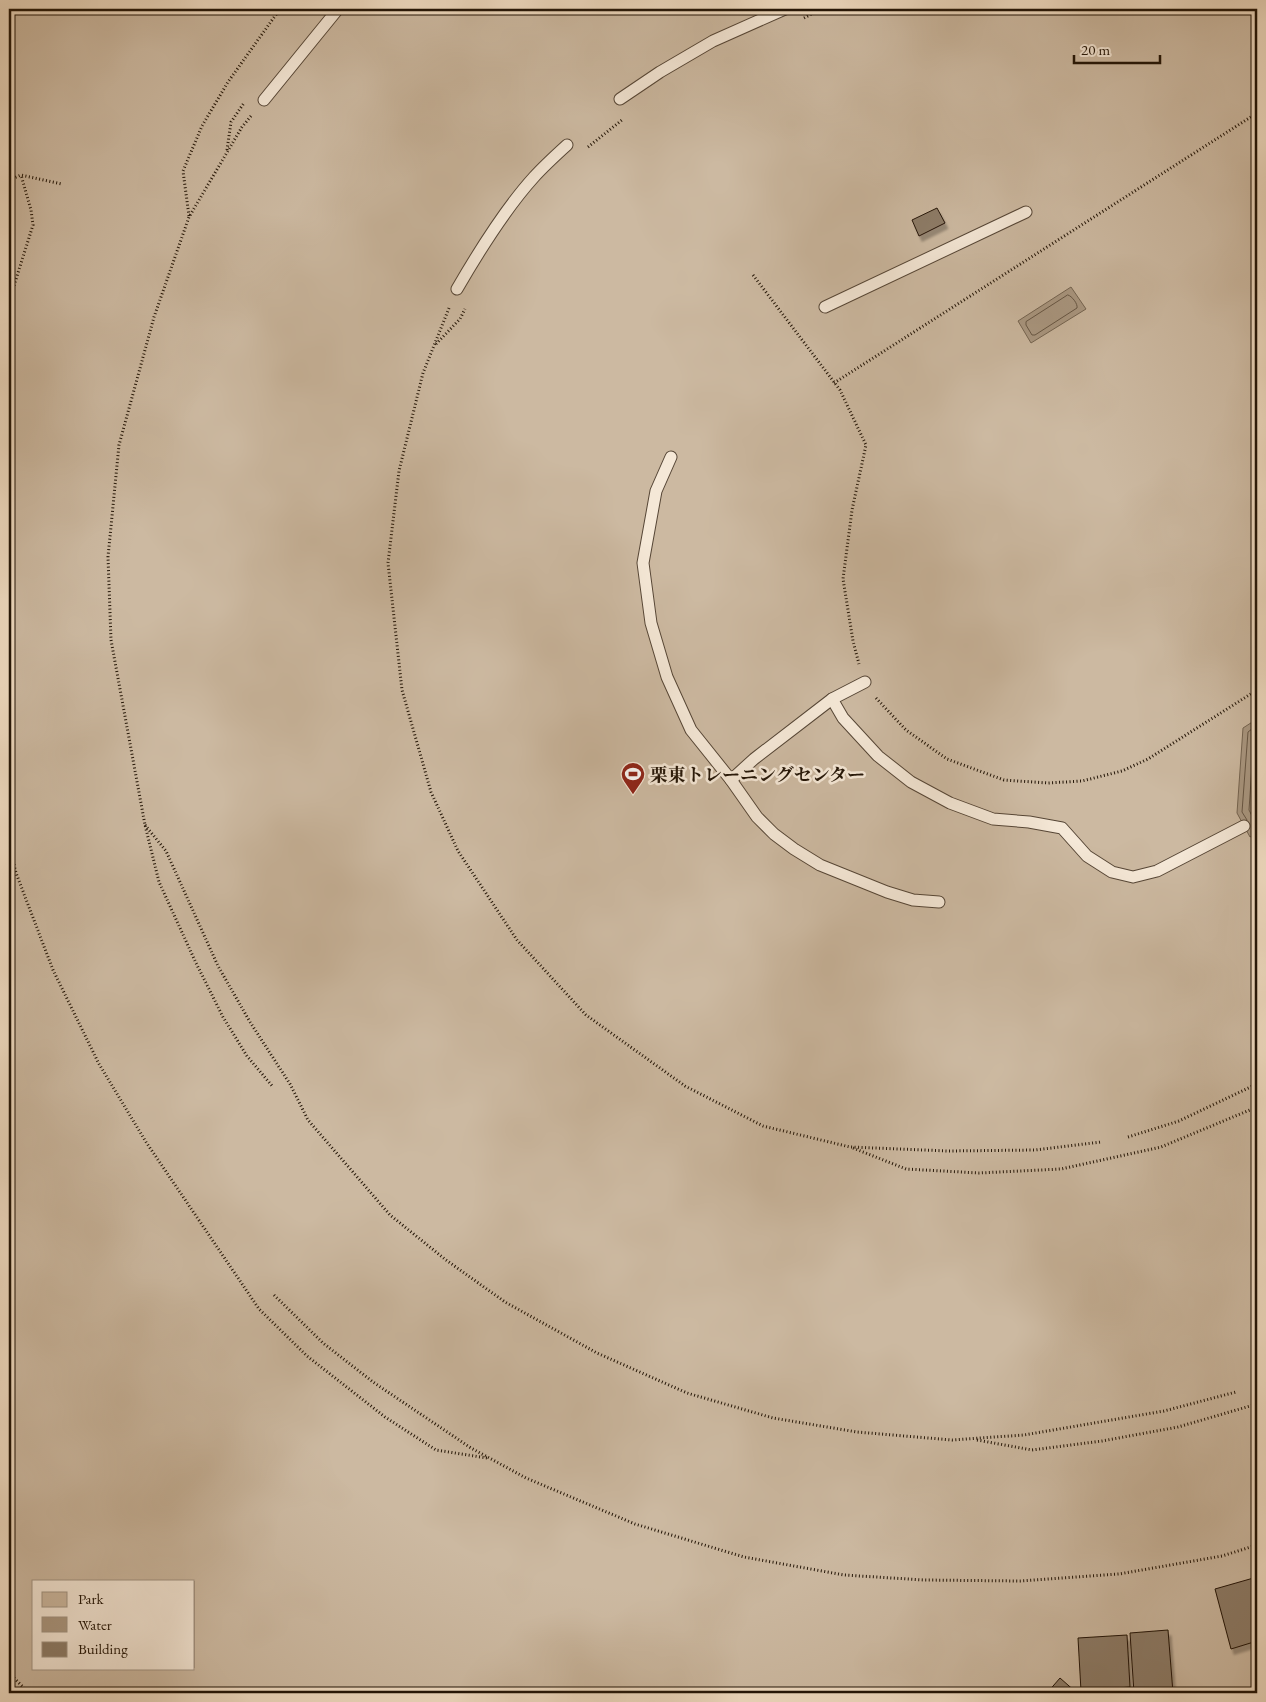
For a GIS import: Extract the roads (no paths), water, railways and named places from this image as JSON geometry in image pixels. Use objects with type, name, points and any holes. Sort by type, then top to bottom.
[{"type":"lane","points":[[264,100],[338,9]]},
{"type":"lane","points":[[620,99],[660,72],[713,41],[785,9]]},
{"type":"lane","points":[[457,288],[499,222],[533,178],[567,145]]},
{"type":"lane","points":[[825,307],[1026,212]]},
{"type":"lane","points":[[671,457],[656,491],[642,563],[651,623],[667,677],[690,730],[731,780],[757,816],[774,834],[794,849],[820,865],[887,892],[913,900],[939,902]]},
{"type":"lane","points":[[731,780],[754,759],[832,699],[865,682]]},
{"type":"lane","points":[[832,699],[843,718],[878,756],[911,782],[950,803],[993,819],[1030,822],[1062,828],[1088,856],[1112,872],[1133,877],[1157,871],[1244,826]]},
{"type":"water","points":[[1071,287],[1086,309],[1031,343],[1018,321]]},
{"type":"water","points":[[1257,719],[1257,833],[1250,837],[1237,813],[1243,728]]},
{"type":"place","name":"栗東トレーニングセンター","points":[[633,795]]}]
